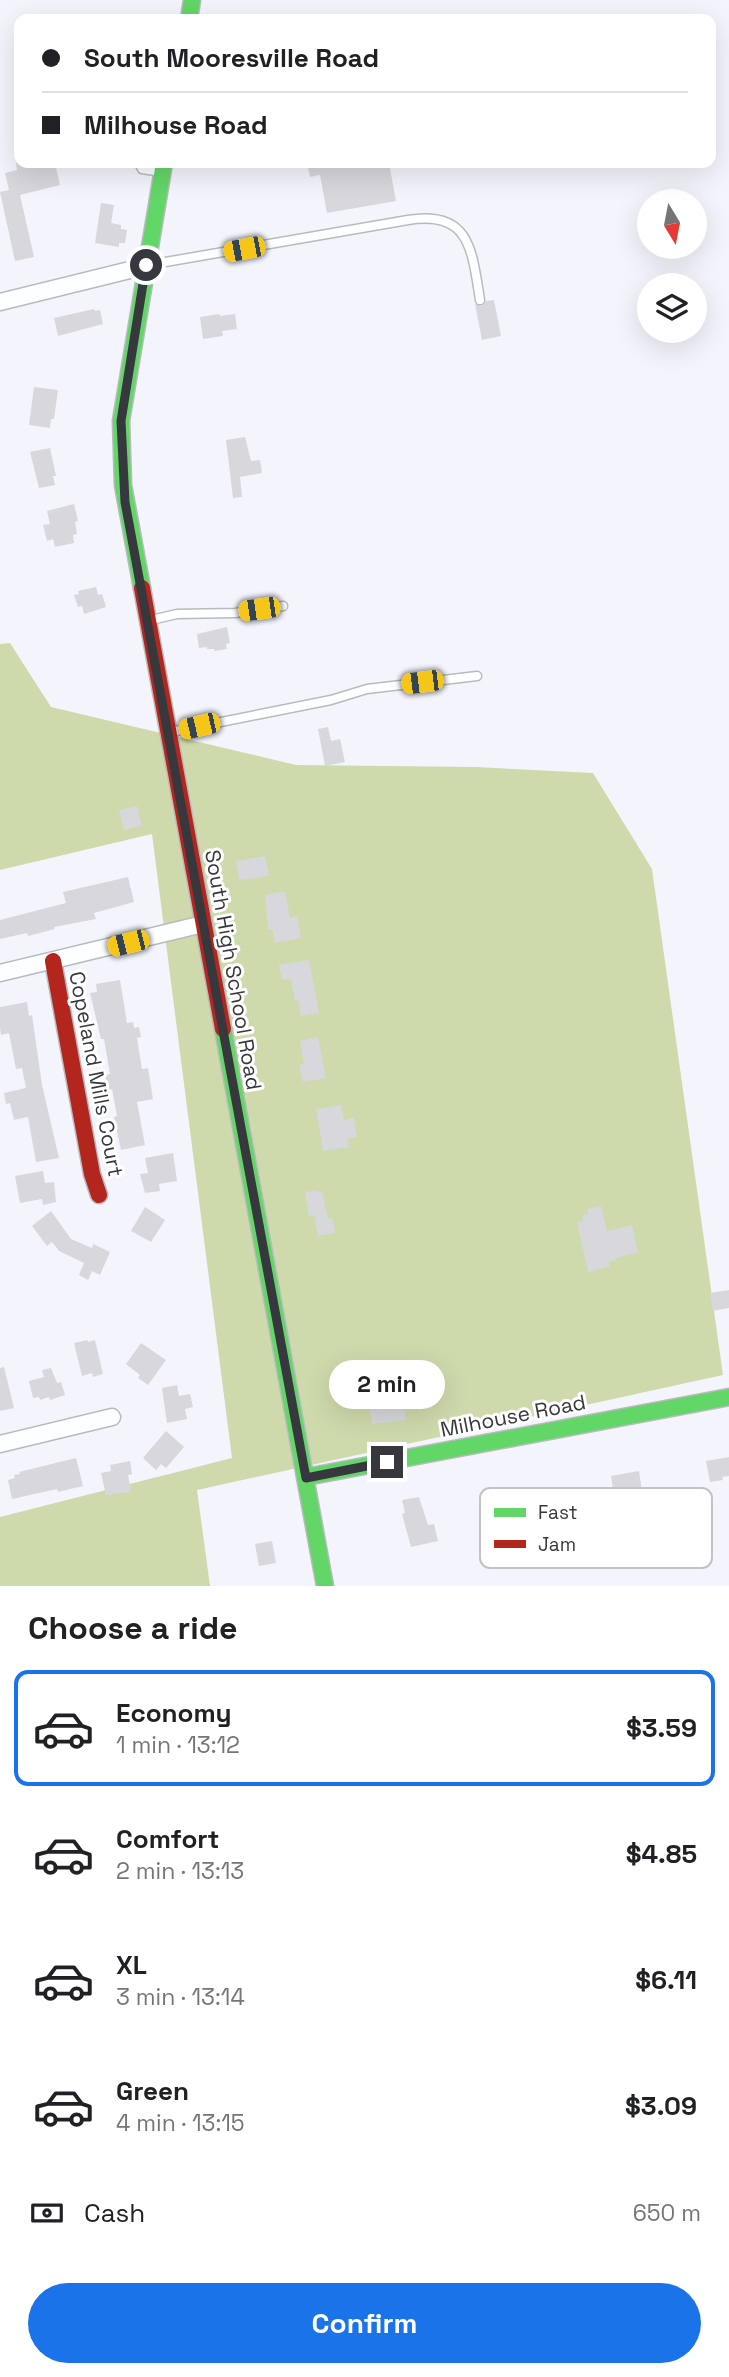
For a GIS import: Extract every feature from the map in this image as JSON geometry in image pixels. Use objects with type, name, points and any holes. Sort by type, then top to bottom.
[{"type":"main road","name":"South High School Road","points":[[163,168],[121,421],[125,502],[325,1586]]},
{"type":"main road","name":"Copeland Mills Court","points":[[53,961],[92,1174],[99,1195]]},
{"type":"main road","name":"Milhouse Road","points":[[306,1478],[729,1397]]},
{"type":"street","points":[[0,302],[146,265]]},
{"type":"street","points":[[0,974],[203,924]]},
{"type":"street","points":[[0,1444],[112,1417]]},
{"type":"lane","points":[[146,265],[426,217],[438,218],[454,226],[470,250],[480,300]]},
{"type":"lane","points":[[147,621],[177,614],[235,613],[283,606]]},
{"type":"lane","points":[[168,733],[331,700],[367,689],[477,676]]},
{"type":"green space","points":[[10,643],[51,707],[296,765],[476,767],[593,773],[652,869],[723,1375],[197,1490],[210,1586],[0,1586],[0,1517],[232,1458],[152,834],[0,870],[0,644]]},
{"type":"building","points":[[56,168],[60,185],[20,195],[34,257],[15,261],[0,192],[9,190],[5,173]]},
{"type":"building","points":[[308,168],[390,168],[396,201],[327,213],[320,175],[310,177]]},
{"type":"building","points":[[101,203],[114,205],[111,223],[121,225],[121,229],[127,230],[125,243],[119,243],[119,247],[95,243]]},
{"type":"building","points":[[494,300],[501,336],[482,340],[475,304],[482,306],[486,301]]},
{"type":"building","points":[[100,310],[103,324],[58,336],[54,318]]},
{"type":"building","points":[[235,314],[237,329],[222,331],[223,336],[203,339],[200,317]]},
{"type":"building","points":[[34,387],[58,390],[50,428],[29,425]]},
{"type":"building","points":[[245,437],[251,461],[260,460],[262,473],[240,477],[242,497],[233,498],[226,440]]},
{"type":"building","points":[[50,448],[56,476],[53,476],[55,485],[39,488],[30,452]]},
{"type":"building","points":[[74,504],[78,521],[75,522],[77,534],[73,535],[74,543],[55,547],[53,539],[47,541],[43,525],[50,524],[47,511]]},
{"type":"building","points":[[96,587],[98,595],[102,594],[106,607],[84,614],[74,595],[79,594],[78,591]]},
{"type":"building","points":[[227,627],[230,643],[226,644],[227,649],[214,651],[207,647],[199,648],[197,634]]},
{"type":"building","points":[[328,727],[331,741],[340,739],[345,762],[325,766],[318,729]]},
{"type":"building","points":[[137,806],[142,826],[124,830],[119,810]]},
{"type":"building","points":[[265,856],[269,876],[239,880],[236,861]]},
{"type":"building","points":[[128,877],[134,902],[94,913],[96,919],[54,927],[55,929],[28,936],[27,933],[0,939],[0,920],[66,903],[63,892]]},
{"type":"building","points":[[285,891],[290,918],[297,916],[301,938],[275,943],[272,929],[268,930],[265,895]]},
{"type":"building","points":[[309,960],[319,1013],[301,1016],[291,979],[282,980],[279,965]]},
{"type":"building","points":[[120,980],[127,1023],[133,1022],[134,1028],[139,1027],[141,1037],[137,1038],[142,1069],[148,1068],[153,1099],[137,1102],[145,1145],[121,1150],[114,1117],[117,1116],[112,1089],[108,1090],[105,1075],[110,1074],[104,1039],[101,1039],[90,993],[97,992],[96,984]]},
{"type":"building","points":[[27,1002],[29,1016],[32,1015],[42,1085],[59,1158],[36,1162],[28,1117],[14,1120],[10,1103],[6,1104],[4,1093],[26,1088],[22,1068],[16,1069],[9,1033],[1,1035],[0,1028],[0,1007]]},
{"type":"building","points":[[318,1037],[326,1078],[303,1082],[299,1065],[304,1064],[300,1041]]},
{"type":"building","points":[[341,1105],[344,1120],[354,1118],[357,1137],[347,1139],[349,1147],[323,1151],[316,1109]]},
{"type":"building","points":[[173,1153],[177,1181],[159,1184],[160,1191],[145,1193],[140,1174],[148,1173],[145,1158]]},
{"type":"building","points":[[43,1171],[45,1183],[54,1182],[56,1202],[43,1205],[42,1199],[20,1203],[15,1176]]},
{"type":"building","points":[[322,1191],[328,1219],[332,1218],[335,1233],[318,1236],[314,1215],[309,1216],[305,1192]]},
{"type":"building","points":[[601,1206],[607,1231],[632,1225],[638,1252],[616,1258],[609,1262],[610,1266],[588,1272],[577,1222],[583,1221],[582,1215],[588,1214],[587,1209]]},
{"type":"building","points":[[145,1207],[165,1220],[151,1242],[131,1231]]},
{"type":"building","points":[[51,1211],[71,1239],[92,1248],[93,1244],[110,1252],[100,1275],[92,1271],[88,1280],[79,1275],[84,1263],[59,1251],[52,1242],[47,1246],[32,1226]]},
{"type":"building","points":[[729,1290],[729,1308],[713,1311],[710,1293]]},
{"type":"building","points":[[95,1340],[103,1374],[82,1376],[74,1343]]},
{"type":"building","points":[[141,1343],[166,1360],[148,1385],[126,1364]]},
{"type":"building","points":[[4,1367],[14,1408],[0,1411],[0,1368]]},
{"type":"building","points":[[51,1368],[57,1383],[61,1382],[65,1395],[50,1400],[49,1397],[40,1400],[39,1397],[33,1398],[29,1381],[44,1377],[42,1370]]},
{"type":"building","points":[[177,1385],[179,1396],[190,1394],[193,1407],[185,1409],[187,1419],[167,1423],[162,1388]]},
{"type":"building","points":[[402,1398],[406,1420],[372,1424],[369,1405]]},
{"type":"building","points":[[166,1431],[184,1447],[166,1468],[161,1464],[156,1470],[143,1458]]},
{"type":"building","points":[[729,1457],[729,1476],[710,1482],[706,1461]]},
{"type":"building","points":[[76,1458],[83,1486],[12,1499],[8,1480],[15,1478],[14,1475]]},
{"type":"building","points":[[130,1461],[132,1474],[128,1475],[131,1492],[106,1495],[101,1473],[111,1471],[110,1465]]},
{"type":"building","points":[[639,1471],[642,1488],[613,1488],[611,1476]]},
{"type":"building","points":[[419,1497],[428,1525],[434,1524],[438,1541],[411,1547],[402,1514],[405,1513],[402,1500]]},
{"type":"building","points":[[272,1541],[276,1563],[259,1566],[255,1544]]},
{"type":"traffic: fast","points":[[190,14],[192,0]]},
{"type":"traffic: fast","points":[[142,588],[123,485],[121,421],[163,168]]},
{"type":"traffic: fast","points":[[223,1029],[325,1586]]},
{"type":"traffic: fast","points":[[306,1477],[729,1397]]},
{"type":"traffic: jam","points":[[142,588],[223,1029]]},
{"type":"traffic: jam","points":[[53,961],[92,1174],[99,1195]]},
{"type":"route","points":[[146,265],[120,430],[125,502],[306,1478],[387,1462]]}]
